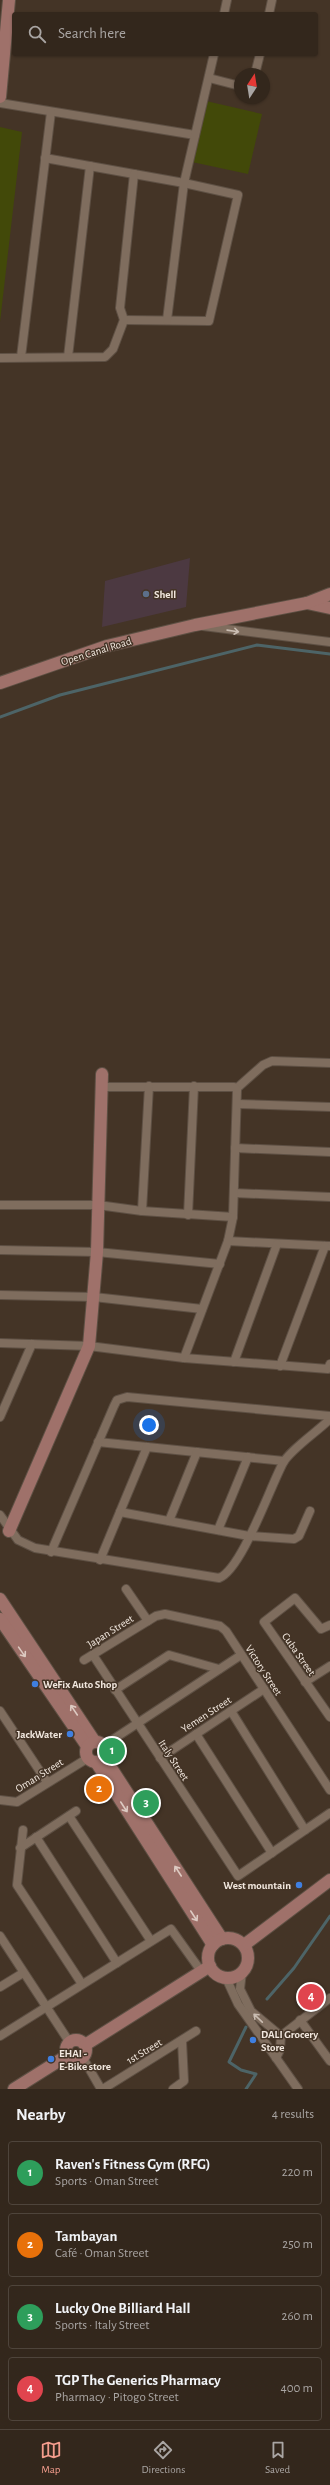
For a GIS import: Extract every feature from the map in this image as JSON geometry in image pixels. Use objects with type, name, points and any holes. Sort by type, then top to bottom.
[{"type":"street","points":[[0,97],[9,0]]},
{"type":"street","points":[[224,12],[227,0]]},
{"type":"street","points":[[269,12],[272,0]]},
{"type":"street","points":[[167,320],[184,183],[214,56]]},
{"type":"street","points":[[256,68],[260,56]]},
{"type":"street","points":[[208,78],[234,84]]},
{"type":"street","points":[[0,103],[195,135]]},
{"type":"street","points":[[21,357],[51,112]]},
{"type":"street","points":[[45,158],[184,183],[238,195],[209,321],[124,320]]},
{"type":"street","points":[[68,357],[90,166]]},
{"type":"street","points":[[0,358],[105,357],[113,349],[124,320],[120,308],[134,174]]},
{"type":"street","name":"Open Canal Road","points":[[0,683],[107,646],[195,625],[307,603],[330,594]]},
{"type":"street","name":"Open Canal Road","points":[[307,603],[330,608]]},
{"type":"street","name":"Open Canal Road","points":[[195,625],[330,642]]},
{"type":"street","points":[[236,1089],[263,1065],[272,1061],[330,1063]]},
{"type":"street","points":[[9,1531],[89,1346],[97,1252],[102,1074]]},
{"type":"street","points":[[142,1211],[149,1086]]},
{"type":"street","points":[[188,1215],[194,1086]]},
{"type":"street","points":[[102,1087],[231,1086],[236,1089]]},
{"type":"street","points":[[184,1358],[220,1264],[234,1217],[237,1104],[236,1089]]},
{"type":"street","points":[[237,1104],[330,1107]]},
{"type":"street","points":[[236,1148],[330,1152]]},
{"type":"street","points":[[234,1193],[330,1197]]},
{"type":"street","points":[[0,1205],[98,1205],[142,1211],[234,1217]]},
{"type":"street","points":[[228,1241],[328,1246],[280,1366]]},
{"type":"street","points":[[234,1362],[277,1244]]},
{"type":"street","points":[[0,1250],[97,1252],[220,1264]]},
{"type":"street","points":[[0,1295],[94,1297],[202,1309]]},
{"type":"street","points":[[0,1343],[89,1346],[184,1358],[280,1366],[329,1368]]},
{"type":"street","points":[[0,1417],[32,1344]]},
{"type":"street","points":[[51,1552],[117,1400],[127,1397],[330,1418]]},
{"type":"street","points":[[0,1515],[9,1531],[22,1544],[51,1552],[219,1578],[226,1575],[249,1536],[284,1461],[330,1418]]},
{"type":"street","points":[[98,1442],[284,1461]]},
{"type":"street","points":[[100,1560],[147,1447]]},
{"type":"street","points":[[169,1521],[197,1452]]},
{"type":"street","points":[[218,1530],[248,1457]]},
{"type":"street","points":[[120,1512],[249,1536],[294,1539],[299,1536],[310,1511]]},
{"type":"street","points":[[126,1589],[148,1621]]},
{"type":"street","name":"Cuba Street","points":[[328,1711],[305,1682],[264,1622],[295,1598],[322,1629],[330,1625]]},
{"type":"street","points":[[0,1599],[218,1942]]},
{"type":"street","name":"Victory Street","points":[[148,1621],[165,1614],[220,1626],[226,1631],[330,1790]]},
{"type":"street","points":[[0,1619],[96,1752]]},
{"type":"street","name":"Japan Street","points":[[84,1660],[148,1621]]},
{"type":"street","name":"Oman Street","points":[[0,1800],[17,1802],[96,1752],[136,1722],[241,1654]]},
{"type":"street","name":"Italy Street","points":[[93,1655],[238,1876],[272,1853]]},
{"type":"street","points":[[115,1690],[169,1655],[220,1668]]},
{"type":"street","points":[[305,1682],[330,1666]]},
{"type":"street","name":"Yemen Street","points":[[160,1758],[264,1689]]},
{"type":"street","points":[[0,1711],[47,1782]]},
{"type":"street","points":[[231,1711],[306,1830]]},
{"type":"street","points":[[196,1734],[272,1853],[330,1813]]},
{"type":"street","points":[[20,1848],[73,1814],[151,1941]]},
{"type":"street","points":[[23,1830],[17,1885],[82,1984]]},
{"type":"street","points":[[36,1837],[117,1963]]},
{"type":"street","points":[[244,1945],[330,1880]]},
{"type":"street","points":[[0,2036],[171,1928],[205,1968],[219,1976],[226,1978],[233,1977],[242,1972]]},
{"type":"street","points":[[0,1936],[46,2008],[70,2042]]},
{"type":"street","points":[[85,2045],[205,1968],[208,1958],[218,1942],[230,1938],[244,1945],[248,1958],[242,1972],[240,1989],[251,2011],[281,2036]]},
{"type":"street","points":[[0,1987],[23,1973]]},
{"type":"street","points":[[226,1978],[238,2004],[298,2089]]},
{"type":"street","points":[[276,2058],[280,2050],[281,2036],[300,2020],[329,2002]]},
{"type":"street","points":[[300,2020],[330,2061]]},
{"type":"street","name":"1st Street","points":[[102,2089],[196,2031]]},
{"type":"street","points":[[77,2040],[85,2045],[86,2054],[83,2058],[75,2060],[68,2055],[67,2048],[70,2042],[77,2040]]},
{"type":"street","points":[[173,2089],[184,2081],[182,2041]]},
{"type":"street","points":[[14,2089],[68,2055]]},
{"type":"street","points":[[83,2058],[102,2089]]},
{"type":"shaded area","name":"Shell","points":[[190,558],[186,607],[102,627],[105,581]]},
{"type":"green space","points":[[206,101],[262,114],[248,174],[192,162]]},
{"type":"green space","points":[[0,127],[22,132],[0,322]]},
{"type":"waterway","points":[[0,717],[60,695],[257,645],[330,654]]},
{"type":"waterway","points":[[267,1999],[294,1968],[330,1916]]},
{"type":"waterway","points":[[246,2027],[229,2062],[241,2070],[256,2074],[246,2089]]},
{"type":"place","name":"Shell","points":[[146,594]]},
{"type":"place","name":"WeFix Auto Shop","points":[[35,1684]]},
{"type":"place","name":"JackWater","points":[[70,1734]]},
{"type":"place","name":"Raven's Fitness Gym (RFG)","points":[[112,1751]]},
{"type":"place","name":"Tambayan","points":[[99,1789]]},
{"type":"place","name":"Lucky One Billiard Hall","points":[[146,1803]]},
{"type":"place","name":"West mountain","points":[[299,1885]]},
{"type":"place","name":"TGP The Generics Pharmacy","points":[[311,1997]]},
{"type":"place","name":"DALI Grocery Store","points":[[253,2040]]},
{"type":"place","name":"EHAI - E-Bike store","points":[[51,2059]]}]
